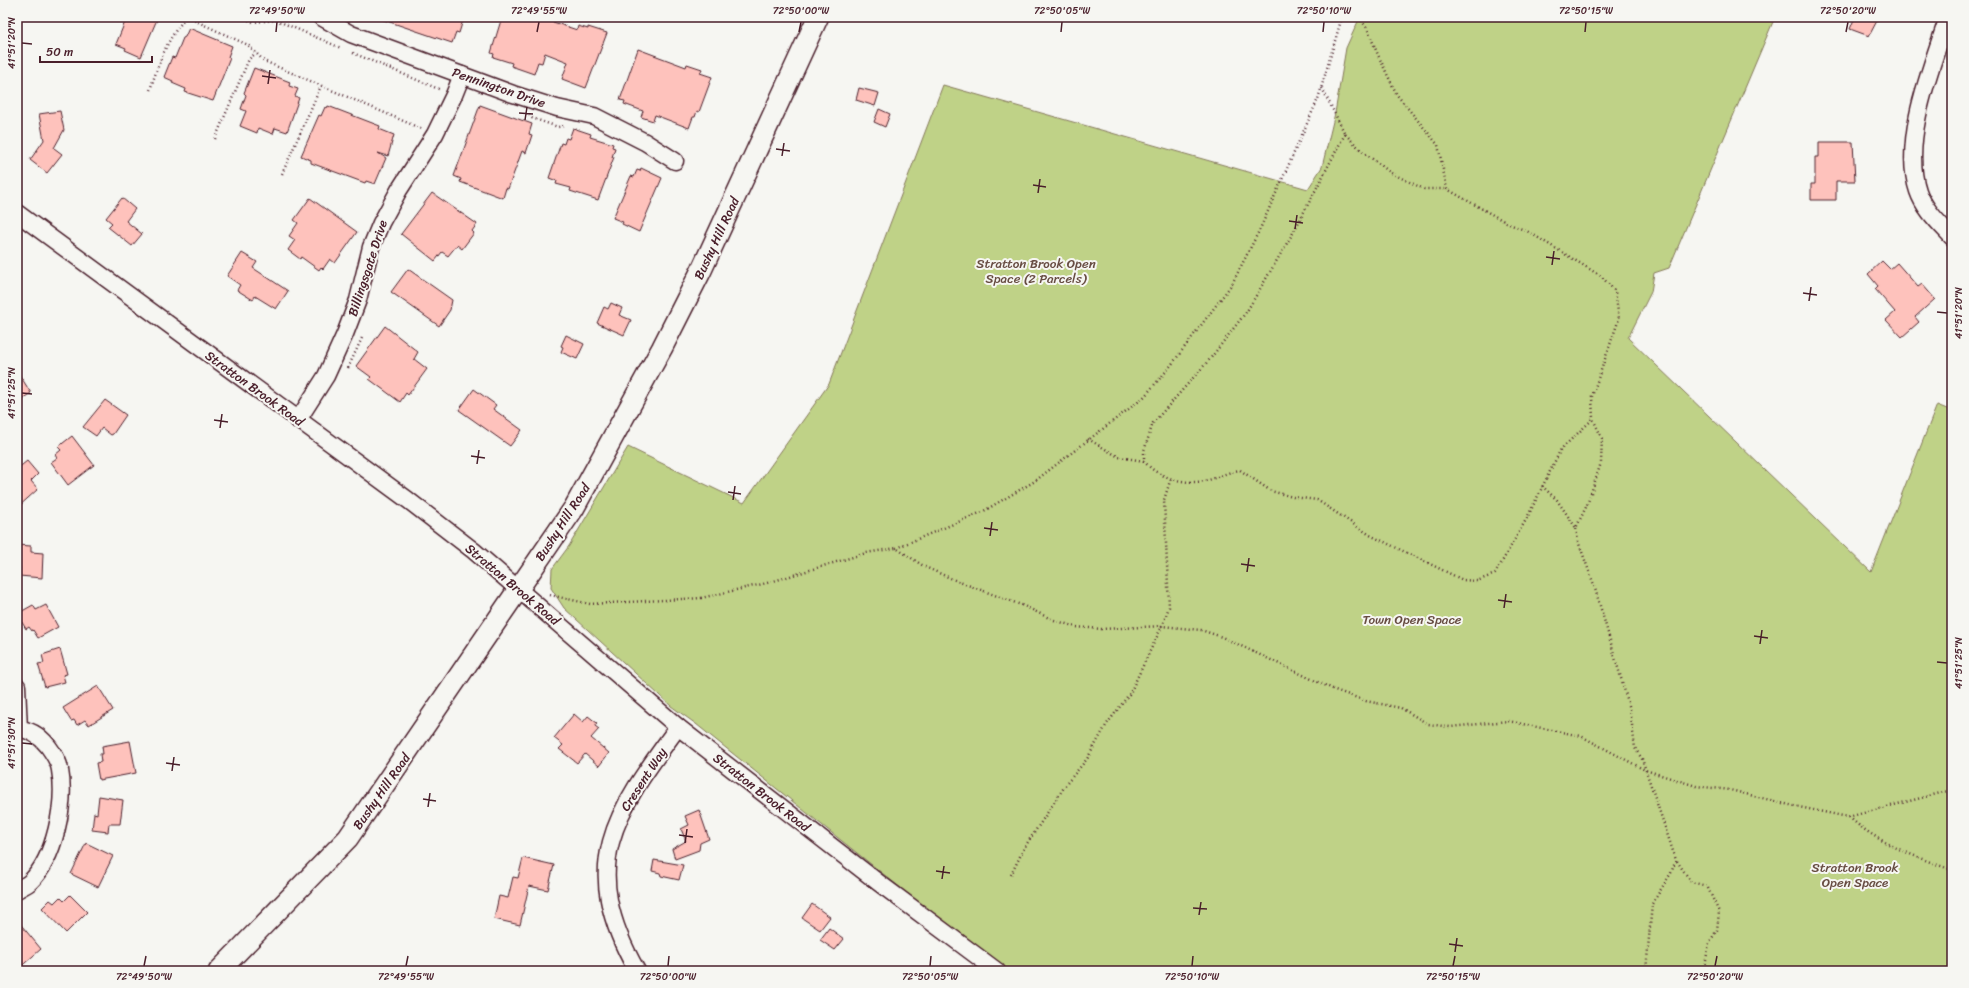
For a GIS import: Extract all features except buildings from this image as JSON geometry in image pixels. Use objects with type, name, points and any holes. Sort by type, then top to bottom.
[{"type":"main road","name":"Bushy Hill Road","points":[[219,971],[348,838],[574,508],[662,348],[701,271],[818,17]]},
{"type":"street","name":"Pennington Drive","points":[[321,17],[351,34],[462,75],[557,108],[594,116],[645,142],[675,161]]},
{"type":"street","points":[[1948,17],[1932,66],[1913,138],[1912,167],[1918,192],[1932,217],[1952,236]]},
{"type":"street","name":"Billingsgate Drive","points":[[298,420],[326,376],[345,334],[358,300],[371,247],[381,222],[399,190],[435,134],[462,75]]},
{"type":"street","name":"Stratton Brook Road","points":[[17,212],[408,500],[474,551],[678,726],[879,883],[997,971]]},
{"type":"street","points":[[17,686],[18,729],[34,732],[44,741],[55,756],[60,769],[62,799],[59,823],[43,865],[30,882],[17,890]]},
{"type":"street","name":"Cresent Way","points":[[637,971],[622,945],[612,917],[607,893],[608,856],[612,833],[619,816],[637,784],[678,726]]},
{"type":"path","points":[[150,90],[159,61],[176,28],[187,17],[248,44],[264,61],[435,134]]},
{"type":"path","points":[[241,17],[253,22],[276,20],[345,49]]},
{"type":"path","points":[[519,589],[590,604],[701,598],[767,583],[841,562],[866,553],[896,548],[982,512],[1035,481],[1143,398],[1169,368],[1232,284],[1260,229],[1322,88],[1342,17]]},
{"type":"path","points":[[1359,17],[1367,28],[1397,95],[1438,145],[1447,189]]},
{"type":"path","points":[[352,52],[454,95]]},
{"type":"path","points":[[215,139],[249,59],[256,53]]},
{"type":"path","points":[[282,174],[321,86]]},
{"type":"path","points":[[1322,88],[1344,134],[1362,151],[1391,173],[1424,189],[1447,189],[1509,224],[1527,231],[1601,276],[1615,291],[1619,319],[1592,396],[1593,419],[1602,438],[1601,463],[1587,505],[1576,528]]},
{"type":"path","points":[[525,111],[532,118],[558,127],[567,126]]},
{"type":"path","points":[[1344,134],[1292,233],[1247,311],[1210,359],[1153,423],[1144,451],[1144,461],[1150,469],[1182,481],[1204,481],[1226,472],[1240,470],[1272,491],[1293,497],[1317,500],[1370,535],[1463,580],[1477,581],[1495,574],[1527,518],[1561,449],[1593,419]]},
{"type":"path","points":[[346,371],[363,334]]},
{"type":"path","points":[[1088,439],[1119,457],[1144,461]]},
{"type":"path","points":[[1011,875],[1024,848],[1067,783],[1087,758],[1107,724],[1130,693],[1162,626],[1169,607],[1164,500],[1171,478]]},
{"type":"path","points":[[1542,486],[1557,500],[1576,528],[1578,541],[1594,585],[1630,709],[1635,748],[1642,759],[1676,860],[1691,882],[1707,886],[1719,912],[1717,930],[1709,943],[1704,971]]},
{"type":"path","points":[[896,548],[925,567],[957,581],[1024,606],[1051,619],[1076,627],[1102,629],[1162,626],[1201,630],[1222,637],[1335,690],[1366,701],[1401,708],[1428,724],[1450,727],[1508,721],[1581,736],[1645,770],[1696,786],[1730,790],[1794,806],[1848,817],[1952,790]]},
{"type":"path","points":[[1848,817],[1863,830],[1904,851],[1952,870]]},
{"type":"path","points":[[1646,971],[1652,904],[1671,873],[1676,860]]},
{"type":"green space","name":"Town Open Space","points":[[1360,17],[1775,17],[1669,268],[1654,273],[1651,292],[1628,338],[1871,572],[1937,405],[1952,411],[1952,971],[1009,971],[968,942],[696,724],[671,706],[564,608],[551,588],[552,569],[569,546],[628,447],[744,503],[829,384],[943,85],[1308,189],[1322,167],[1335,113],[1346,48]]},
{"type":"park label","name":"Stratton Brook Open Space (2 Parcels)","points":[[1036,270]]},
{"type":"park label","name":"Stratton Brook Open Space","points":[[1855,874]]}]
